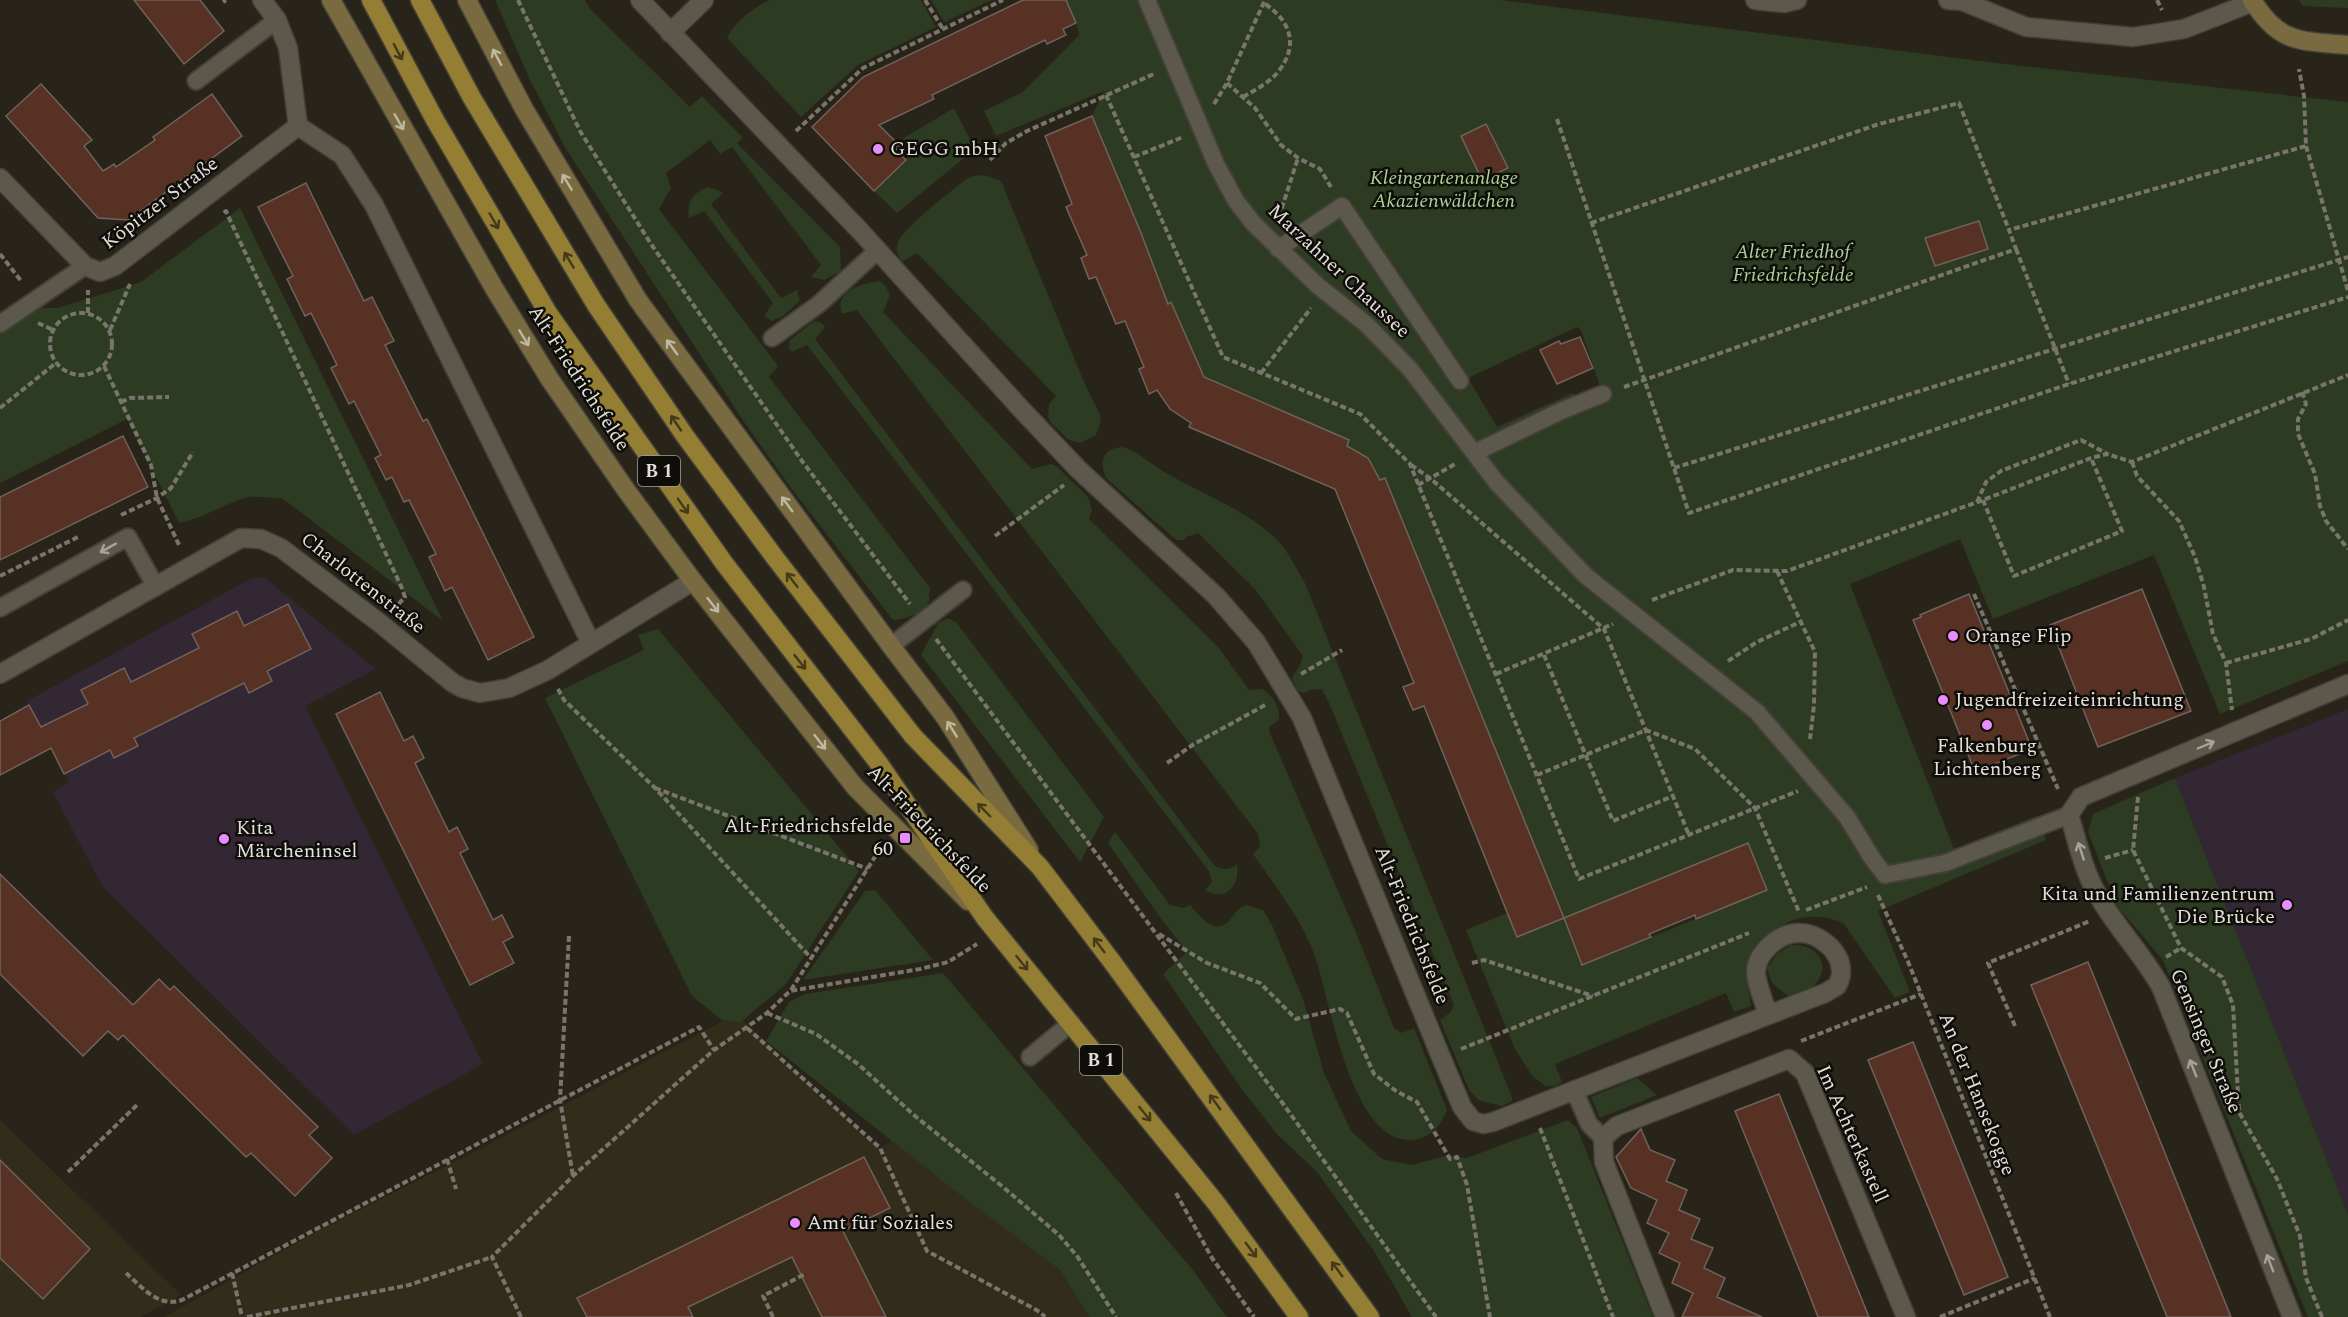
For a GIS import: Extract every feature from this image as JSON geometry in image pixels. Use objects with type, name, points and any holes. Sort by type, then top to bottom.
[{"type":"main road","name":"Alt-Friedrichsfelde","points":[[331,0],[494,288],[549,378],[638,507],[693,581],[855,787],[985,918]]},
{"type":"main road","name":"Alt-Friedrichsfelde","points":[[370,0],[435,120],[548,313],[724,563],[880,765],[985,918]]},
{"type":"main road","name":"B 1","points":[[420,0],[472,98],[584,285],[685,436],[776,559],[913,736],[1040,867],[1120,972],[1370,1317]]},
{"type":"main road","points":[[467,0],[524,109],[638,300],[945,717],[1040,867]]},
{"type":"main road","points":[[2252,1],[2267,21],[2288,37],[2302,41],[2348,45]]},
{"type":"main road","name":"B 1","points":[[985,918],[1216,1203],[1299,1317]]},
{"type":"street","points":[[262,0],[277,20],[288,48],[298,126],[342,155],[374,205],[591,643]]},
{"type":"street","name":"Alt-Friedrichsfelde","points":[[640,0],[669,33],[780,146],[1079,470],[1236,617],[1256,642],[1302,718],[1462,1107],[1473,1121],[1483,1124],[1493,1122],[1825,993],[1837,986],[1841,973],[1840,961],[1834,951],[1822,940],[1797,933],[1780,939],[1768,947],[1759,959],[1755,972],[1768,1015]]},
{"type":"street","points":[[669,33],[704,0]]},
{"type":"street","points":[[1755,0],[1784,3],[1797,0]]},
{"type":"street","points":[[1948,0],[1962,2],[2026,27],[2133,37],[2184,29],[2252,1]]},
{"type":"street","name":"Köpitzer Straße","points":[[0,178],[87,273],[100,272],[115,266],[298,126]]},
{"type":"street","name":"Charlottenstraße","points":[[0,674],[241,538],[261,539],[281,548],[462,688],[480,693],[509,688],[548,670],[693,581]]},
{"type":"street","points":[[2069,815],[2081,797],[2348,684]]},
{"type":"street","name":"Gensinger Straße","points":[[2069,815],[2091,881],[2110,913],[2150,966],[2161,987],[2292,1317]]},
{"type":"street","name":"Im Achterkastell","points":[[1603,1138],[1617,1126],[1789,1059],[1805,1073],[1906,1317]]},
{"type":"street","points":[[1603,1138],[1604,1162],[1665,1317]]},
{"type":"lane","name":"Marzahner Chaussee","points":[[1147,0],[1216,164],[1236,201],[1274,246],[1324,291],[1366,324],[1410,369],[1476,452],[1497,483],[1586,576],[1757,712],[1847,817],[1872,858],[1879,879]]},
{"type":"lane","points":[[196,81],[277,20]]},
{"type":"lane","points":[[1274,246],[1342,206],[1460,381]]},
{"type":"lane","points":[[772,338],[819,304],[877,251]]},
{"type":"lane","points":[[0,324],[36,298],[87,273]]},
{"type":"lane","points":[[1476,452],[1603,394]]},
{"type":"lane","points":[[0,608],[128,537],[156,587]]},
{"type":"lane","points":[[891,646],[963,590]]},
{"type":"lane","points":[[1879,879],[1945,863],[2069,815]]},
{"type":"lane","points":[[1030,1057],[1071,1023]]},
{"type":"lane","points":[[1574,1090],[1589,1124],[1603,1138]]},
{"type":"path","points":[[518,0],[580,130],[651,244],[802,461],[1157,933],[1436,1317]]},
{"type":"path","points":[[925,0],[943,29]]},
{"type":"path","points":[[780,146],[863,68],[1003,0]]},
{"type":"path","points":[[1199,124],[1227,83],[1265,2],[1284,19],[1290,32],[1287,56],[1277,72],[1264,84],[1243,97]]},
{"type":"path","points":[[990,160],[1006,142],[1173,65]]},
{"type":"path","points":[[2299,69],[2304,96],[2306,146],[2348,291]]},
{"type":"path","points":[[1227,83],[1255,108],[1281,145],[1298,158],[1320,169],[1342,206]]},
{"type":"path","points":[[1106,95],[1223,357],[1360,414],[1410,464],[1431,479],[1604,629],[1689,835]]},
{"type":"path","points":[[1591,223],[1879,124],[1959,103],[2068,384]]},
{"type":"path","points":[[1557,119],[1689,513],[2068,384],[2348,297]]},
{"type":"path","points":[[1134,157],[1170,142]]},
{"type":"path","points":[[2009,230],[2306,146]]},
{"type":"path","points":[[1274,246],[1298,158]]},
{"type":"path","points":[[226,211],[401,586]]},
{"type":"path","points":[[1603,394],[2016,249]]},
{"type":"path","points":[[0,255],[36,298]]},
{"type":"path","points":[[1674,468],[2348,257]]},
{"type":"path","points":[[87,273],[88,313]]},
{"type":"path","points":[[110,330],[132,278]]},
{"type":"path","points":[[1261,373],[1324,291]]},
{"type":"path","points":[[74,313],[88,313],[101,319],[110,330],[113,339],[112,349],[104,366],[93,374],[79,376],[66,372],[56,363],[50,347],[52,330],[61,319],[74,313]]},
{"type":"path","points":[[0,408],[56,363]]},
{"type":"path","points":[[104,366],[151,465],[157,498],[190,567]]},
{"type":"path","points":[[1977,502],[1986,482],[2001,471],[2081,440],[2107,454],[2132,462],[2348,375]]},
{"type":"path","points":[[2302,393],[2306,404],[2298,419],[2298,434],[2315,474],[2320,506],[2326,521],[2348,549]]},
{"type":"path","points":[[121,402],[130,398],[169,397]]},
{"type":"path","points":[[157,498],[171,488],[193,452]]},
{"type":"path","points":[[1418,485],[1476,452]]},
{"type":"path","points":[[1634,613],[1646,602],[1733,570],[1787,571],[2107,454]]},
{"type":"path","points":[[1983,500],[2014,576],[2122,531],[2091,458]]},
{"type":"path","points":[[2132,462],[2138,476],[2179,521],[2195,557],[2204,587],[2213,634],[2226,663],[2232,710],[2240,730]]},
{"type":"path","points":[[1410,464],[1579,879],[1819,783]]},
{"type":"path","points":[[995,537],[1057,492]]},
{"type":"path","points":[[1777,570],[1815,652],[1814,705],[1809,747],[1798,759]]},
{"type":"path","points":[[1974,594],[2069,815]]},
{"type":"path","points":[[2226,663],[2311,639],[2348,620]]},
{"type":"path","points":[[1712,676],[1724,664],[1757,642],[1800,621]]},
{"type":"path","points":[[1496,674],[1604,629]]},
{"type":"path","points":[[1287,690],[1297,676],[1342,650]]},
{"type":"path","points":[[1544,654],[1613,821],[1673,796]]},
{"type":"path","points":[[548,670],[564,700],[655,788],[812,959]]},
{"type":"path","points":[[1167,763],[1194,744],[1255,711]]},
{"type":"path","points":[[1537,775],[1646,730],[1695,750],[1755,808],[1799,913]]},
{"type":"path","points":[[2141,772],[2133,850],[2181,948],[2222,977],[2233,1005],[2239,1112],[2277,1179],[2300,1236],[2306,1278],[2322,1317]]},
{"type":"path","points":[[655,788],[868,869]]},
{"type":"path","points":[[2086,867],[2115,854],[2133,850]]},
{"type":"path","points":[[247,1317],[409,1285],[492,1257],[573,1176],[714,1050],[768,1013],[790,991],[879,852]]},
{"type":"path","points":[[1788,917],[1864,889],[1879,879]]},
{"type":"path","name":"An der Hansekogge","points":[[1879,879],[1921,994],[2049,1317]]},
{"type":"path","points":[[2015,1026],[1988,963],[2110,913]]},
{"type":"path","points":[[1441,1057],[1756,930]]},
{"type":"path","points":[[1157,933],[1207,963],[1260,983],[1296,1019],[1340,1009],[1347,1013],[1374,1074],[1396,1091],[1417,1102],[1450,1159],[1457,1156],[1467,1185],[1490,1317]]},
{"type":"path","points":[[569,936],[560,1100],[573,1176]]},
{"type":"path","points":[[790,991],[920,969],[948,962],[978,944]]},
{"type":"path","points":[[1472,963],[1484,960],[1593,996]]},
{"type":"path","points":[[1789,1059],[1799,1042],[1921,994]]},
{"type":"path","points":[[768,1013],[816,1034],[858,1064],[915,1116],[1059,1235],[1077,1256],[1116,1317]]},
{"type":"path","points":[[126,1273],[155,1299],[175,1302],[699,1027],[714,1050]]},
{"type":"path","points":[[747,1028],[880,1148],[927,1251],[1040,1312],[1045,1317]]},
{"type":"path","points":[[68,1172],[138,1104]]},
{"type":"path","points":[[1531,1106],[1613,1317]]},
{"type":"path","points":[[447,1159],[456,1189]]},
{"type":"path","points":[[492,1257],[521,1317]]},
{"type":"path","points":[[1212,1258],[1254,1317]]},
{"type":"path","points":[[232,1273],[242,1317]]},
{"type":"path","points":[[773,1317],[763,1296],[805,1274]]},
{"type":"path","points":[[1940,1317],[2035,1278]]},
{"type":"shaded area","name":"Kita Märcheninsel","points":[[252,578],[265,578],[376,669],[305,706],[483,1064],[354,1135],[102,886],[53,792],[69,782],[27,701]]},
{"type":"shaded area","name":"Kita und Familienzentrum Die Brücke","points":[[2348,709],[2348,1214],[2175,778]]},
{"type":"shaded area","points":[[736,1014],[880,1148],[892,1141],[1060,1270],[1089,1317],[164,1317],[322,1229],[480,1149]]},
{"type":"shaded area","points":[[0,1120],[181,1295],[140,1317],[0,1317]]},
{"type":"green space","points":[[495,0],[585,0],[591,10],[690,107],[702,96],[743,138],[737,143],[840,247],[841,271],[824,280],[811,277],[821,265],[732,147],[720,154],[710,140],[666,173],[671,188],[659,209],[778,366],[769,377],[930,588],[929,601],[926,607],[918,613],[893,620],[791,488],[742,419],[566,149],[530,80]]},
{"type":"green space","points":[[769,0],[921,0],[936,27],[858,65],[801,117],[727,38],[745,16]]},
{"type":"green space","points":[[931,0],[992,0],[944,22]]},
{"type":"green space","points":[[1066,0],[1500,0],[1996,63],[2348,102],[2348,661],[2220,714],[2154,555],[1993,619],[1960,539],[1850,584],[1954,849],[2037,816],[2046,840],[1878,911],[1910,992],[1895,998],[1844,924],[1817,917],[1790,921],[1768,936],[1759,947],[1753,960],[1748,976],[1751,1006],[1734,1012],[1726,993],[1555,1064],[1562,1082],[1555,1086],[1546,1086],[1532,1076],[1514,1047],[1466,930],[1507,913],[1518,937],[1563,918],[1432,595],[1419,574],[1424,572],[1385,478],[1380,480],[1368,458],[1347,446],[1349,440],[1209,380],[1207,384],[1171,303],[1168,304],[1092,116],[1104,91],[996,136],[984,111],[1023,92],[1079,35]],"holes":[[[1577,327],[1581,330],[1605,401],[1578,410],[1573,393],[1497,427],[1468,378]],[[1748,843],[1767,890],[1582,965],[1564,918],[1608,900],[1611,905],[1632,890]]]},
{"type":"green space","points":[[2299,0],[2348,0],[2348,8],[2303,6]]},
{"type":"green space","points":[[954,108],[975,149],[897,213],[874,191],[906,160],[904,138]]},
{"type":"green space","points":[[984,175],[1001,181],[1084,382],[1100,415],[1101,421],[1096,435],[1080,443],[1069,440],[1050,422],[1049,404],[1056,396],[917,253],[902,262],[898,254],[899,240],[919,218],[965,180],[973,176]]},
{"type":"green space","points":[[708,187],[723,193],[711,204],[781,298],[797,290],[800,301],[783,316],[772,321],[764,316],[773,303],[704,211],[689,218],[692,199],[698,192]]},
{"type":"green space","points":[[240,208],[443,621],[282,498],[245,498],[195,519],[179,523],[127,419],[0,483],[0,333],[32,308],[58,308],[141,282]]},
{"type":"green space","points":[[880,281],[890,295],[883,312],[1032,469],[1051,464],[1056,466],[1088,497],[1092,510],[1089,519],[1219,648],[1249,690],[1262,689],[1275,702],[1279,720],[1270,726],[1269,731],[1357,935],[1394,1028],[1402,1033],[1414,1028],[1447,1110],[1438,1127],[1429,1135],[1411,1140],[1390,1134],[1372,1118],[1357,1093],[1345,1063],[1313,951],[1301,925],[1253,854],[1260,847],[1258,834],[857,310],[842,314],[840,306],[846,294],[858,286]]},
{"type":"green space","points":[[814,321],[822,323],[825,327],[815,339],[1213,864],[1224,869],[1237,865],[1236,880],[1230,890],[1219,894],[1205,890],[1212,882],[1209,871],[807,345],[792,352],[789,348],[790,340]]},
{"type":"green space","points":[[1123,447],[1140,455],[1166,473],[1242,513],[1269,532],[1287,552],[1305,583],[1512,1101],[1502,1106],[1478,1100],[1469,1090],[1440,1020],[1451,1012],[1454,1005],[1329,703],[1322,689],[1304,693],[1298,691],[1292,679],[1302,655],[1255,589],[1198,533],[1184,540],[1176,540],[1106,478],[1103,466],[1104,456],[1111,450]]},
{"type":"green space","points":[[946,619],[956,622],[1104,817],[1080,862],[921,655],[938,623]]},
{"type":"green space","points":[[658,629],[859,871],[786,984],[741,1022],[722,1020],[692,996],[545,698],[644,650],[638,635]]},
{"type":"green space","points":[[2175,778],[2348,1214],[2348,1317],[2308,1317],[2163,960],[2117,906],[2088,832],[2093,814]]},
{"type":"green space","points":[[1115,832],[1170,905],[1184,908],[1190,905],[1207,922],[1218,926],[1229,921],[1238,910],[1246,905],[1263,910],[1272,925],[1303,999],[1324,1073],[1351,1131],[1382,1159],[1412,1165],[1445,1156],[1467,1158],[1568,1120],[1577,1128],[1653,1317],[1412,1317],[1374,1251],[1318,1173],[1276,1133],[1241,1088],[1163,974],[1187,952],[1108,843]]},
{"type":"green space","points":[[875,890],[933,960],[803,980],[865,891]]},
{"type":"green space","points":[[1791,945],[1806,947],[1815,952],[1821,960],[1822,969],[1813,987],[1802,993],[1788,996],[1772,983],[1767,968],[1777,954]]},
{"type":"green space","points":[[943,973],[1192,1269],[1227,1317],[1089,1317],[1060,1270],[950,1187],[766,1041],[789,1002],[805,994]]},
{"type":"green space","points":[[1637,1078],[1657,1095],[1600,1118],[1591,1097]]},
{"type":"building","points":[[134,0],[200,0],[224,31],[184,64]]},
{"type":"building","points":[[1023,0],[1066,0],[1076,23],[1063,29],[1066,35],[1047,44],[1045,40],[932,95],[934,99],[879,125],[900,146],[896,150],[906,160],[874,191],[812,127],[863,77]]},
{"type":"building","points":[[41,84],[92,140],[84,146],[103,171],[114,164],[116,167],[155,140],[153,137],[212,94],[242,136],[128,220],[98,218],[6,116]]},
{"type":"building","points":[[1092,116],[1168,304],[1171,302],[1204,377],[1349,440],[1347,446],[1368,458],[1380,480],[1385,478],[1564,918],[1517,937],[1424,706],[1413,710],[1403,687],[1414,683],[1335,489],[1189,427],[1191,423],[1170,409],[1157,390],[1149,394],[1139,369],[1144,367],[1125,321],[1116,324],[1096,277],[1089,279],[1081,258],[1087,255],[1066,207],[1072,204],[1045,136]]},
{"type":"building","points":[[1486,124],[1508,168],[1482,180],[1461,136]]},
{"type":"building","points":[[306,183],[364,301],[372,297],[394,341],[385,345],[423,421],[427,419],[534,637],[488,660],[452,587],[445,591],[429,557],[436,554],[409,500],[404,502],[392,477],[386,480],[375,458],[381,455],[354,401],[349,404],[331,368],[337,365],[311,313],[305,316],[287,279],[293,276],[258,207]]},
{"type":"building","points":[[1979,221],[1988,249],[1935,266],[1925,238]]},
{"type":"building","points":[[1580,337],[1593,368],[1557,384],[1540,350],[1559,341],[1561,344]]},
{"type":"building","points":[[123,436],[148,487],[0,560],[0,497]]},
{"type":"building","points":[[2142,589],[2191,711],[2098,747],[2050,625]]},
{"type":"building","points":[[1969,594],[2032,749],[1982,769],[1981,766],[1974,769],[1913,620]]},
{"type":"building","points":[[288,604],[311,649],[267,671],[272,681],[249,693],[244,683],[134,738],[138,746],[114,758],[110,750],[64,774],[51,748],[0,775],[0,721],[29,705],[41,727],[88,704],[81,690],[124,668],[131,682],[199,648],[192,634],[237,611],[244,626]]},
{"type":"building","points":[[380,692],[404,741],[413,736],[424,758],[415,763],[449,832],[457,827],[468,849],[460,853],[493,920],[502,915],[513,937],[503,942],[514,963],[470,985],[336,714]]},
{"type":"building","points":[[1748,843],[1767,890],[1696,919],[1695,915],[1649,934],[1651,937],[1582,965],[1564,918]]},
{"type":"building","points":[[0,874],[133,1005],[159,979],[170,990],[174,986],[318,1127],[309,1135],[332,1158],[295,1196],[251,1153],[246,1157],[123,1035],[118,1040],[108,1031],[83,1056],[0,974]]},
{"type":"building","points":[[2088,962],[2231,1317],[2167,1317],[2031,985]]},
{"type":"building","points":[[1913,1042],[2008,1277],[1964,1295],[1868,1060]]},
{"type":"building","points":[[1779,1094],[1869,1317],[1818,1317],[1735,1111]]},
{"type":"building","points":[[1641,1129],[1650,1150],[1675,1160],[1666,1181],[1687,1190],[1679,1210],[1700,1219],[1691,1239],[1713,1248],[1704,1268],[1725,1278],[1717,1297],[1762,1317],[1682,1317],[1693,1293],[1672,1283],[1680,1263],[1659,1253],[1669,1233],[1647,1223],[1657,1200],[1631,1188],[1616,1157]]},
{"type":"building","name":"Amt für Soziales","points":[[864,1157],[890,1208],[843,1231],[886,1317],[822,1317],[792,1257],[688,1307],[693,1317],[587,1317],[577,1298]]},
{"type":"building","points":[[0,1160],[90,1249],[43,1299],[0,1258]]},
{"type":"place","name":"GEGG mbH","points":[[878,149]]},
{"type":"place","name":"Orange Flip","points":[[1953,636]]},
{"type":"place","name":"Jugendfreizeiteinrichtung","points":[[1943,700]]},
{"type":"place","name":"Falkenburg Lichtenberg","points":[[1987,725]]},
{"type":"place","name":"Alt-Friedrichsfelde 60","points":[[905,838]]},
{"type":"place","name":"Kita Märcheninsel","points":[[224,839]]},
{"type":"place","name":"Kita und Familienzentrum Die Brücke","points":[[2287,905]]},
{"type":"place","name":"Amt für Soziales","points":[[795,1223]]},
{"type":"park label","name":"Kleingartenanlage Akazienwäldchen","points":[[1444,190]]},
{"type":"park label","name":"Alter Friedhof Friedrichsfelde","points":[[1793,264]]}]
